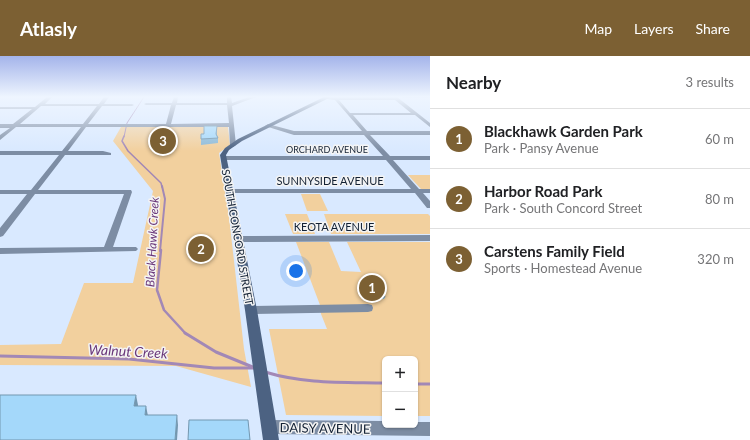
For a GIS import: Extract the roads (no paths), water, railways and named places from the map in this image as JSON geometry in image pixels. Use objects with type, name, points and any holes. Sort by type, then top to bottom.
[{"type":"street","points":[[0,138],[28,115]]},
{"type":"street","points":[[0,234],[94,115]]},
{"type":"street","points":[[168,126],[171,115]]},
{"type":"street","points":[[230,115],[233,145]]},
{"type":"street","name":"SOUTH CONCORD STREET","points":[[270,434],[251,310],[224,158],[225,151],[233,145],[268,126],[293,115]]},
{"type":"street","points":[[350,115],[430,206]]},
{"type":"street","points":[[416,115],[430,125]]},
{"type":"street","points":[[0,126],[231,125]]},
{"type":"street","points":[[268,126],[294,133],[430,133]]},
{"type":"street","points":[[0,153],[109,154]]},
{"type":"street","name":"ORCHARD AVENUE","points":[[224,158],[430,158]]},
{"type":"street","name":"SUNNYSIDE AVENUE","points":[[230,191],[430,191]]},
{"type":"street","points":[[0,192],[128,192],[108,249]]},
{"type":"street","name":"KEOTA AVENUE","points":[[238,239],[430,238]]},
{"type":"street","points":[[0,251],[133,249]]},
{"type":"street","points":[[251,310],[368,308]]},
{"type":"street","name":"DAISY AVENUE","points":[[270,434],[430,428]]},
{"type":"waterway","name":"Black Hawk Creek","points":[[124,137],[127,123],[132,115]]},
{"type":"waterway","name":"Black Hawk Creek","points":[[124,136],[122,141],[128,151],[161,183],[162,187]]},
{"type":"waterway","name":"Black Hawk Creek","points":[[160,251],[165,199],[162,186]]},
{"type":"waterway","name":"Black Hawk Creek","points":[[161,250],[157,290],[164,310],[185,333]]},
{"type":"waterway","name":"Black Hawk Creek","points":[[185,333],[216,352],[255,368]]},
{"type":"waterway","name":"Walnut Creek","points":[[0,356],[129,359],[214,368],[254,368]]},
{"type":"waterway","name":"Black Hawk Creek","points":[[265,372],[295,379],[382,383]]},
{"type":"waterway","name":"Black Hawk Creek","points":[[418,384],[430,384]]},
{"type":"place","name":"Carstens Family Field","points":[[163,141]]},
{"type":"place","name":"Harbor Road Park","points":[[201,249]]},
{"type":"place","name":"Blackhawk Garden Park","points":[[372,288]]}]
